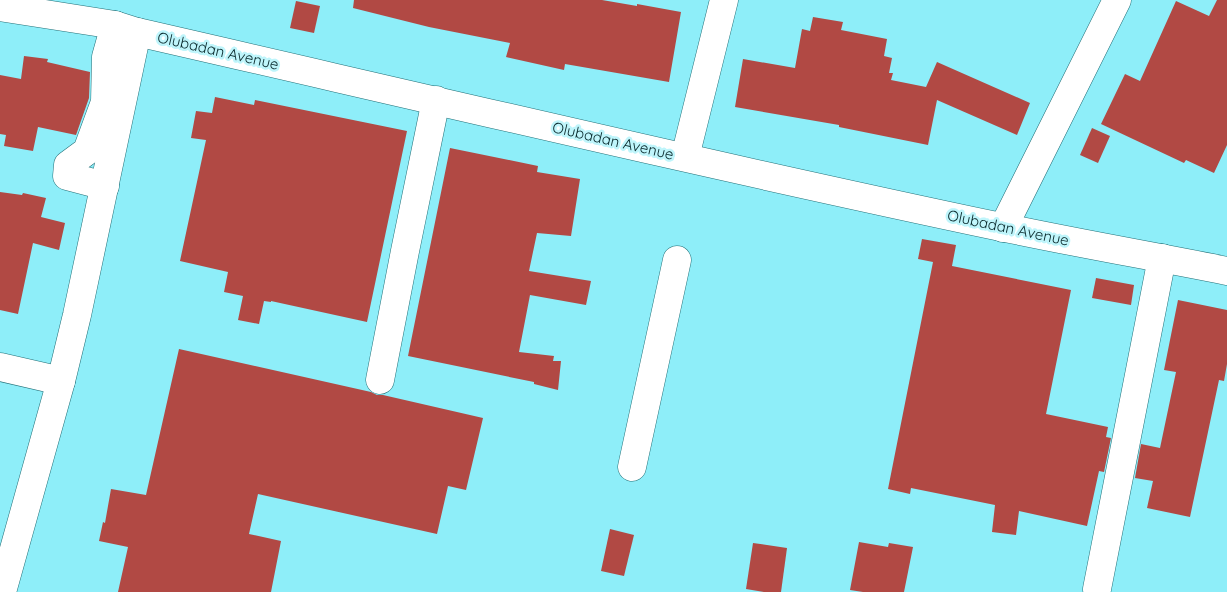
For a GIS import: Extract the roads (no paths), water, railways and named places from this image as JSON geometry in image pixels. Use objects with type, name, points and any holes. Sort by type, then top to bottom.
[{"type":"street","points":[[685,157],[724,0]]},
{"type":"street","points":[[1003,228],[1117,0]]},
{"type":"street","name":"Olubadan Avenue","points":[[0,7],[126,29],[1003,228],[1227,271]]},
{"type":"street","points":[[2,592],[61,381],[77,315],[105,186],[113,107],[126,29]]},
{"type":"street","points":[[380,380],[436,100]]},
{"type":"street","points":[[105,186],[67,176],[68,165],[87,151],[113,107]]},
{"type":"street","points":[[1097,589],[1162,258]]},
{"type":"street","points":[[632,467],[677,260]]},
{"type":"street","points":[[0,367],[61,381]]}]
